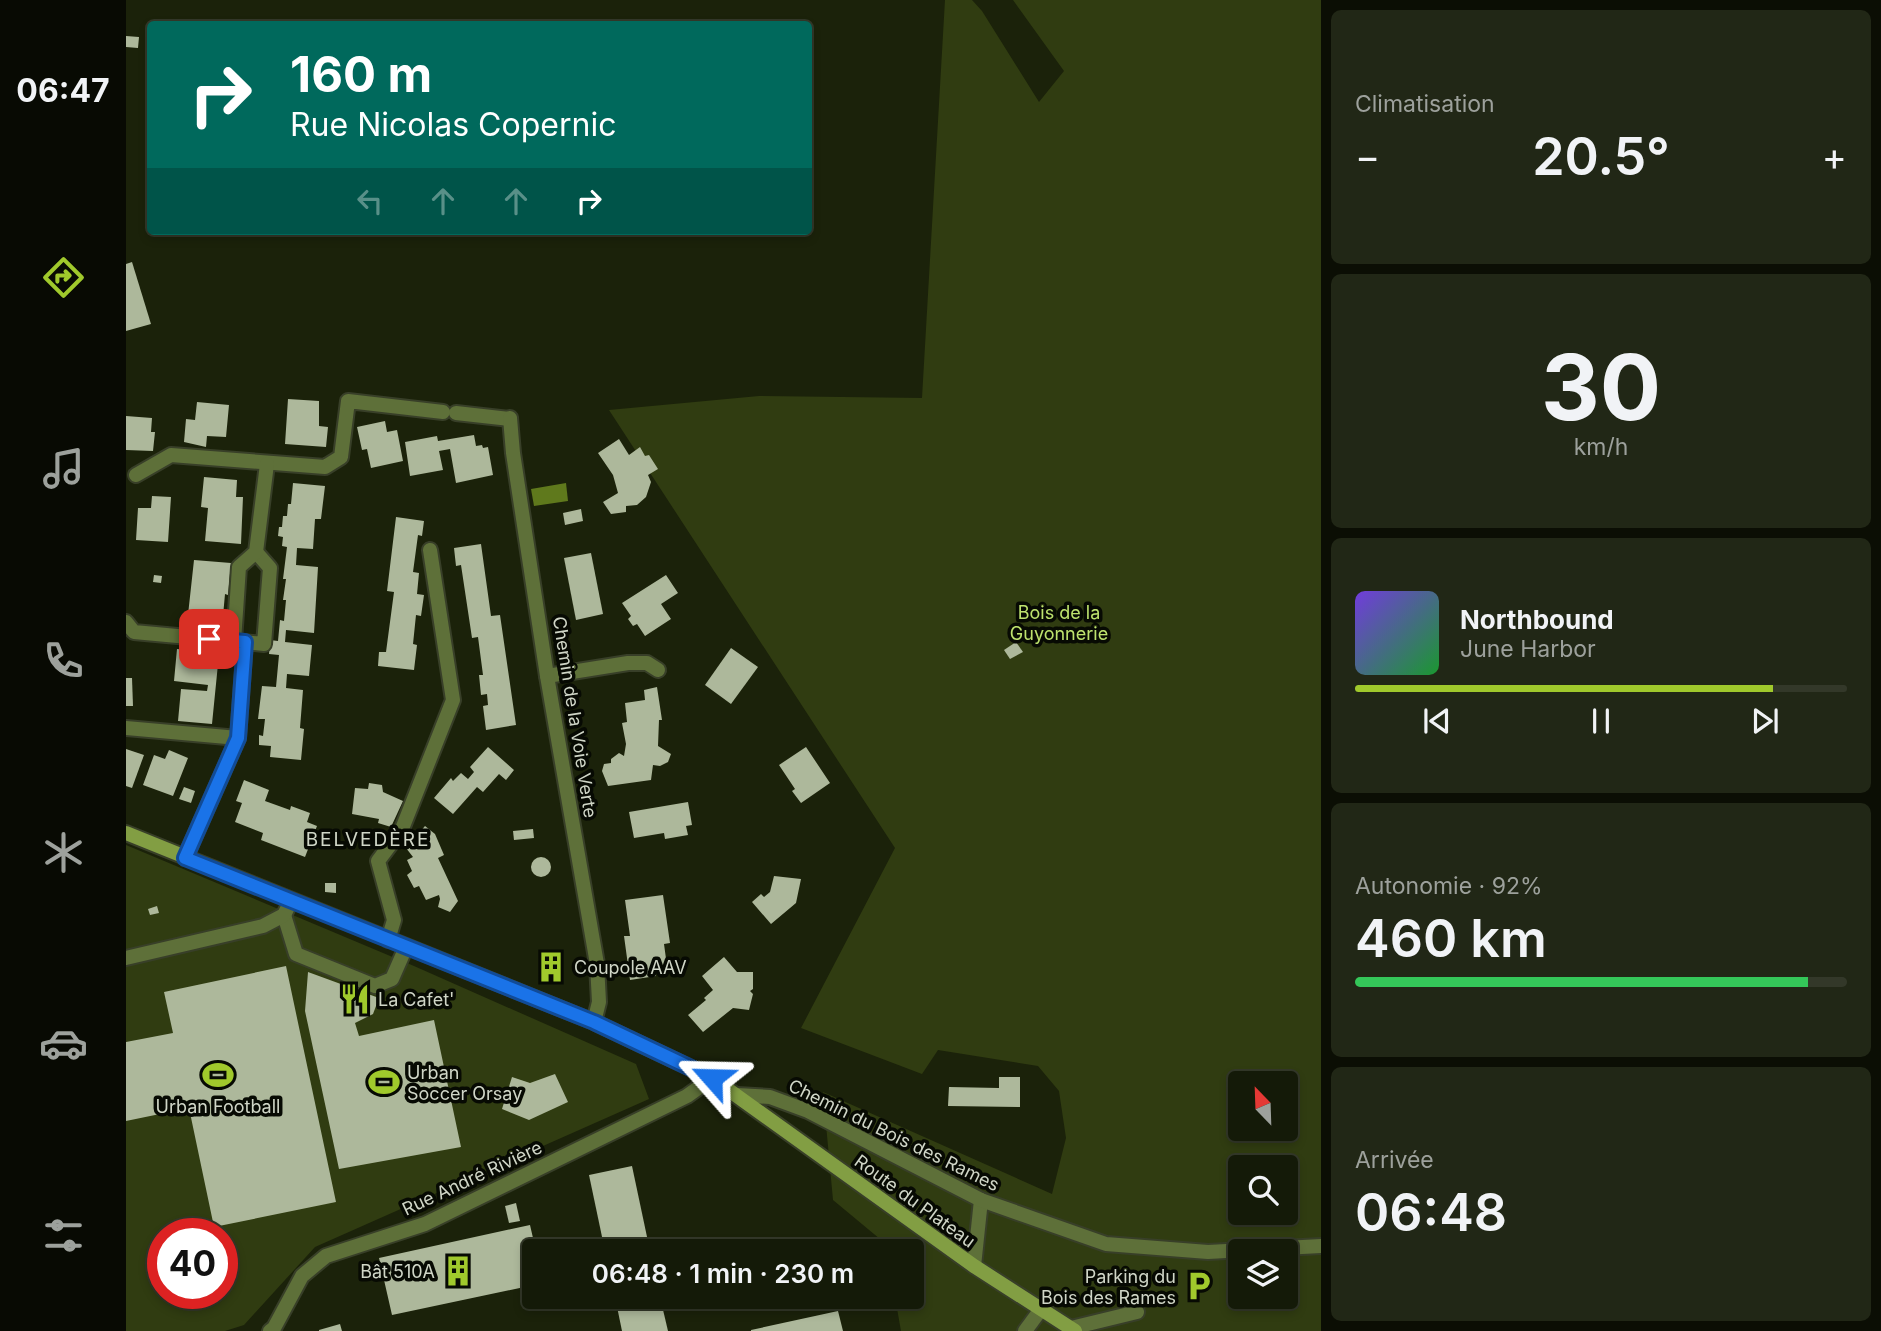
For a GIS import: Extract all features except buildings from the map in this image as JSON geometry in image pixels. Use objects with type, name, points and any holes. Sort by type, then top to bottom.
[{"type":"street","name":"Chemin de la Voie Verte","points":[[267,464],[325,467],[341,457],[348,401],[510,419],[547,676],[597,964],[599,1002],[594,1022]]},
{"type":"street","points":[[136,475],[171,455],[267,464],[256,552],[239,567],[238,738],[185,858]]},
{"type":"street","points":[[388,940],[394,920],[378,861],[402,829],[453,700],[430,550]]},
{"type":"street","points":[[126,622],[134,632],[264,644],[270,568],[256,552]]},
{"type":"street","points":[[547,676],[628,663],[647,663],[658,670]]},
{"type":"street","points":[[126,728],[238,738]]},
{"type":"street","name":"Route du Plateau","points":[[126,833],[594,1022],[712,1078],[974,1266],[1073,1329]]},
{"type":"street","points":[[126,958],[262,926],[284,915],[291,901]]},
{"type":"street","points":[[284,915],[296,954],[376,986],[392,979],[406,947]]},
{"type":"street","name":"Rue André Rivière","points":[[270,1331],[302,1276],[326,1256],[425,1224],[687,1096],[712,1078]]},
{"type":"street","name":"Chemin du Bois des Rames","points":[[737,1095],[770,1097],[808,1111],[981,1200],[1106,1244],[1208,1252],[1321,1246]]},
{"type":"street","points":[[974,1266],[981,1200]]},
{"type":"street","points":[[1025,1331],[1042,1308]]},
{"type":"street","points":[[1073,1329],[1137,1312]]},
{"type":"green space","name":"Bois de la Guyonnerie","points":[[945,0],[972,0],[982,11],[1039,102],[1064,71],[1013,0],[1321,0],[1321,1331],[901,1331],[897,1309],[924,1309],[924,1239],[880,1239],[833,1200],[823,1092],[1052,1194],[1066,1138],[1059,1091],[1038,1066],[938,1050],[922,1074],[801,1028],[895,848],[609,410],[759,396],[922,398]]},
{"type":"green space","name":"Urban Soccer Orsay","points":[[126,845],[414,966],[636,1064],[649,1099],[315,1247],[244,1325],[225,1331],[126,1331]]},
{"type":"shaded area","points":[[566,483],[568,501],[534,506],[531,489]]},
{"type":"place","name":"Coupole AAV","points":[[551,967]]},
{"type":"place","name":"La Cafet'","points":[[355,999]]},
{"type":"place","name":"Urban Football","points":[[218,1075]]},
{"type":"place","name":"Urban Soccer Orsay","points":[[384,1082]]},
{"type":"place","name":"Bât 510A","points":[[458,1271]]},
{"type":"place","name":"Parking du Bois des Rames","points":[[1199,1286]]},
{"type":"district","name":"BELVEDÈRE","points":[[368,839]]},
{"type":"route","points":[[209,639],[245,642],[238,738],[185,858],[594,1022],[712,1078]]}]
